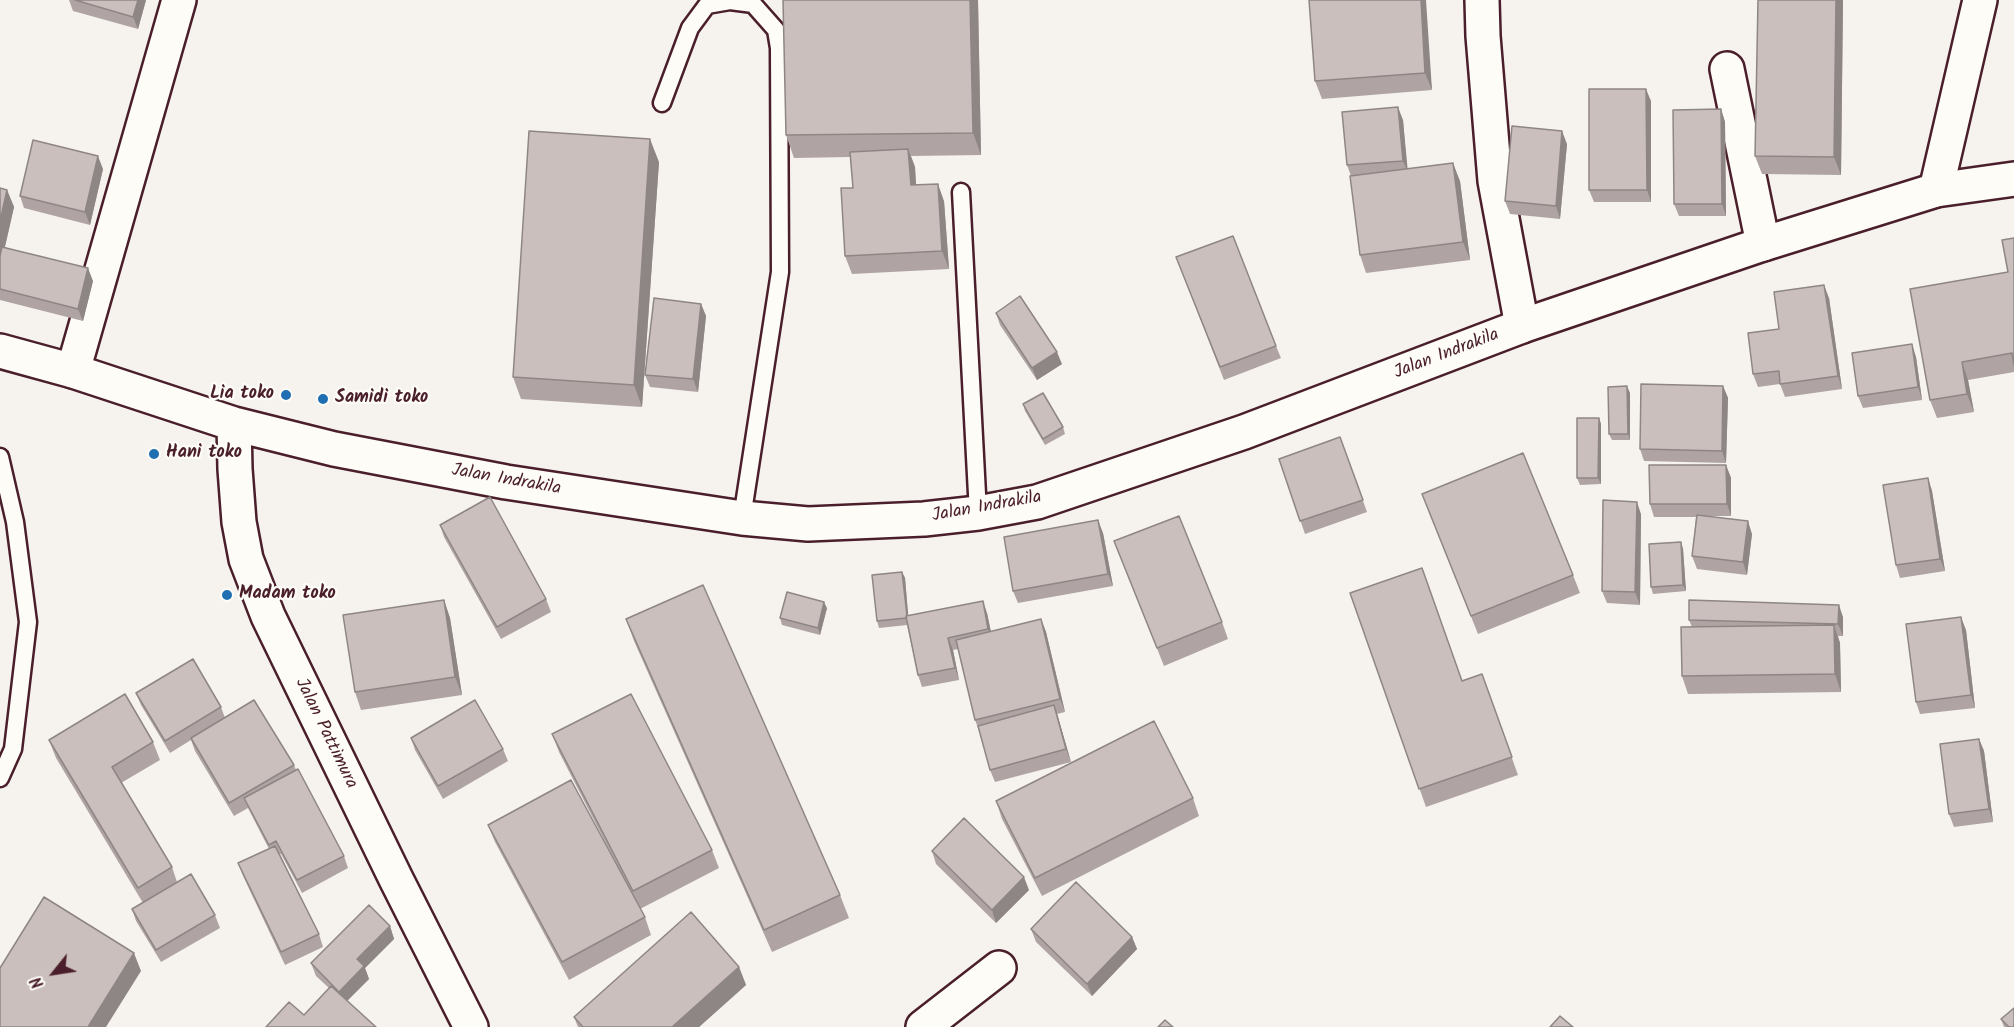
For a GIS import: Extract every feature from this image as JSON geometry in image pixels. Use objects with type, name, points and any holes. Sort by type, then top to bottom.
[{"type":"street","points":[[73,371],[179,0]]},
{"type":"street","points":[[1482,0],[1496,181],[1522,326]]},
{"type":"street","points":[[1936,190],[1980,0]]},
{"type":"street","points":[[1727,69],[1763,244]]},
{"type":"street","name":"Jalan Indrakila","points":[[0,351],[73,371],[234,424],[334,449],[506,482],[742,518],[808,524],[924,519],[978,513],[1037,502],[1244,432],[1522,326],[1763,244],[1936,190],[2014,179]]},
{"type":"street","name":"Jalan Pattimura","points":[[234,424],[239,522],[246,559],[268,616],[471,1027]]},
{"type":"street","points":[[923,1027],[999,968]]},
{"type":"lane","points":[[662,103],[690,28],[707,5],[730,1],[753,4],[776,30],[779,48],[780,272],[742,518]]},
{"type":"lane","points":[[961,192],[978,513]]},
{"type":"lane","points":[[0,458],[15,522],[28,622],[13,749],[0,778]]},
{"type":"building","points":[[75,0],[138,0],[133,17]]},
{"type":"building","points":[[783,0],[970,0],[973,133],[786,135]]},
{"type":"building","points":[[1309,0],[1421,0],[1425,73],[1315,81]]},
{"type":"building","points":[[1758,0],[1836,0],[1834,157],[1755,156]]},
{"type":"building","points":[[1589,89],[1646,89],[1647,190],[1589,190]]},
{"type":"building","points":[[1398,107],[1403,161],[1347,165],[1342,112]]},
{"type":"building","points":[[1721,109],[1722,204],[1674,204],[1673,110]]},
{"type":"building","points":[[1512,126],[1562,131],[1556,206],[1505,201]]},
{"type":"building","points":[[529,131],[650,139],[634,385],[513,377]]},
{"type":"building","points":[[33,140],[98,156],[85,212],[20,196]]},
{"type":"building","points":[[908,149],[911,185],[938,184],[942,251],[845,256],[841,188],[853,188],[850,152]]},
{"type":"building","points":[[1453,163],[1463,242],[1360,255],[1350,176]]},
{"type":"building","points":[[0,188],[7,190],[0,221]]},
{"type":"building","points":[[1233,236],[1276,346],[1220,367],[1176,257]]},
{"type":"building","points":[[2014,238],[2014,365],[2012,353],[1962,362],[1967,394],[1930,400],[1910,289],[2008,272],[2002,240]]},
{"type":"building","points":[[2,247],[88,268],[78,309],[0,289]]},
{"type":"building","points":[[1824,285],[1838,376],[1780,384],[1779,371],[1753,374],[1748,333],[1779,329],[1774,292]]},
{"type":"building","points":[[1020,296],[1057,352],[1032,368],[996,313]]},
{"type":"building","points":[[654,298],[701,304],[693,379],[645,375]]},
{"type":"building","points":[[1912,344],[1918,387],[1858,396],[1852,353]]},
{"type":"building","points":[[1641,384],[1723,386],[1722,451],[1640,449]]},
{"type":"building","points":[[1627,386],[1628,434],[1609,434],[1608,387]]},
{"type":"building","points":[[1043,393],[1063,427],[1043,439],[1023,404]]},
{"type":"building","points":[[1577,418],[1599,418],[1598,478],[1577,478]]},
{"type":"building","points":[[1340,437],[1363,500],[1300,521],[1279,459]]},
{"type":"building","points":[[1523,453],[1573,575],[1471,616],[1422,494]]},
{"type":"building","points":[[1649,465],[1726,465],[1727,504],[1650,504]]},
{"type":"building","points":[[1928,478],[1940,559],[1896,565],[1883,485]]},
{"type":"building","points":[[490,497],[546,599],[497,627],[440,525]]},
{"type":"building","points":[[1603,500],[1637,502],[1635,592],[1602,591]]},
{"type":"building","points":[[1697,515],[1748,521],[1743,562],[1692,556]]},
{"type":"building","points":[[1179,516],[1222,622],[1157,648],[1114,541]]},
{"type":"building","points":[[1098,520],[1108,574],[1013,591],[1004,537]]},
{"type":"building","points":[[1681,542],[1683,585],[1651,587],[1649,544]]},
{"type":"building","points":[[1422,568],[1462,681],[1482,674],[1512,757],[1419,789],[1350,593]]},
{"type":"building","points":[[902,572],[906,618],[877,621],[872,575]]},
{"type":"building","points":[[703,585],[840,895],[764,930],[626,619]]},
{"type":"building","points":[[787,592],[824,602],[818,628],[780,618]]},
{"type":"building","points":[[444,600],[455,677],[355,692],[343,615]]},
{"type":"building","points":[[1689,600],[1839,605],[1838,624],[1689,620]]},
{"type":"building","points":[[983,601],[988,629],[948,638],[955,668],[918,675],[906,616]]},
{"type":"building","points":[[1961,617],[1971,695],[1916,702],[1906,624]]},
{"type":"building","points":[[1041,619],[1060,699],[975,720],[956,640]]},
{"type":"building","points":[[1834,625],[1835,674],[1682,676],[1681,627]]},
{"type":"building","points":[[193,659],[221,707],[165,741],[136,693]]},
{"type":"building","points":[[125,694],[153,742],[112,767],[172,867],[138,888],[49,740]]},
{"type":"building","points":[[631,694],[712,850],[633,891],[552,734]]},
{"type":"building","points":[[254,700],[294,765],[229,803],[191,738]]},
{"type":"building","points":[[475,700],[503,749],[438,786],[411,738]]},
{"type":"building","points":[[1054,705],[1066,749],[990,770],[978,726]]},
{"type":"building","points":[[1154,721],[1193,798],[1035,878],[996,801]]},
{"type":"building","points":[[1979,739],[1989,809],[1949,814],[1940,744]]},
{"type":"building","points":[[298,769],[344,856],[297,880],[276,841],[269,845],[244,798]]},
{"type":"building","points":[[571,780],[645,917],[562,962],[488,825]]},
{"type":"building","points":[[964,818],[1024,877],[992,910],[932,851]]},
{"type":"building","points":[[275,846],[319,934],[281,952],[238,863]]},
{"type":"building","points":[[191,874],[215,915],[156,950],[132,909]]},
{"type":"building","points":[[1076,882],[1132,937],[1087,984],[1031,929]]},
{"type":"building","points":[[44,897],[134,953],[88,1027],[0,1027],[0,968]]},
{"type":"building","points":[[369,905],[390,926],[357,959],[364,966],[339,992],[311,963]]},
{"type":"building","points":[[691,912],[739,967],[672,1027],[583,1027],[574,1017]]},
{"type":"building","points":[[331,986],[376,1027],[266,1027],[289,1002],[304,1015]]},
{"type":"building","points":[[2014,1008],[2014,1027],[2009,1027],[2001,1019]]},
{"type":"building","points":[[1560,1016],[1573,1027],[1550,1027]]},
{"type":"building","points":[[1165,1020],[1173,1027],[1158,1027]]},
{"type":"place","name":"Lia toko","points":[[286,395]]},
{"type":"place","name":"Samidi toko","points":[[323,399]]},
{"type":"place","name":"Hani toko","points":[[154,454]]},
{"type":"place","name":"Madam toko","points":[[227,595]]}]
